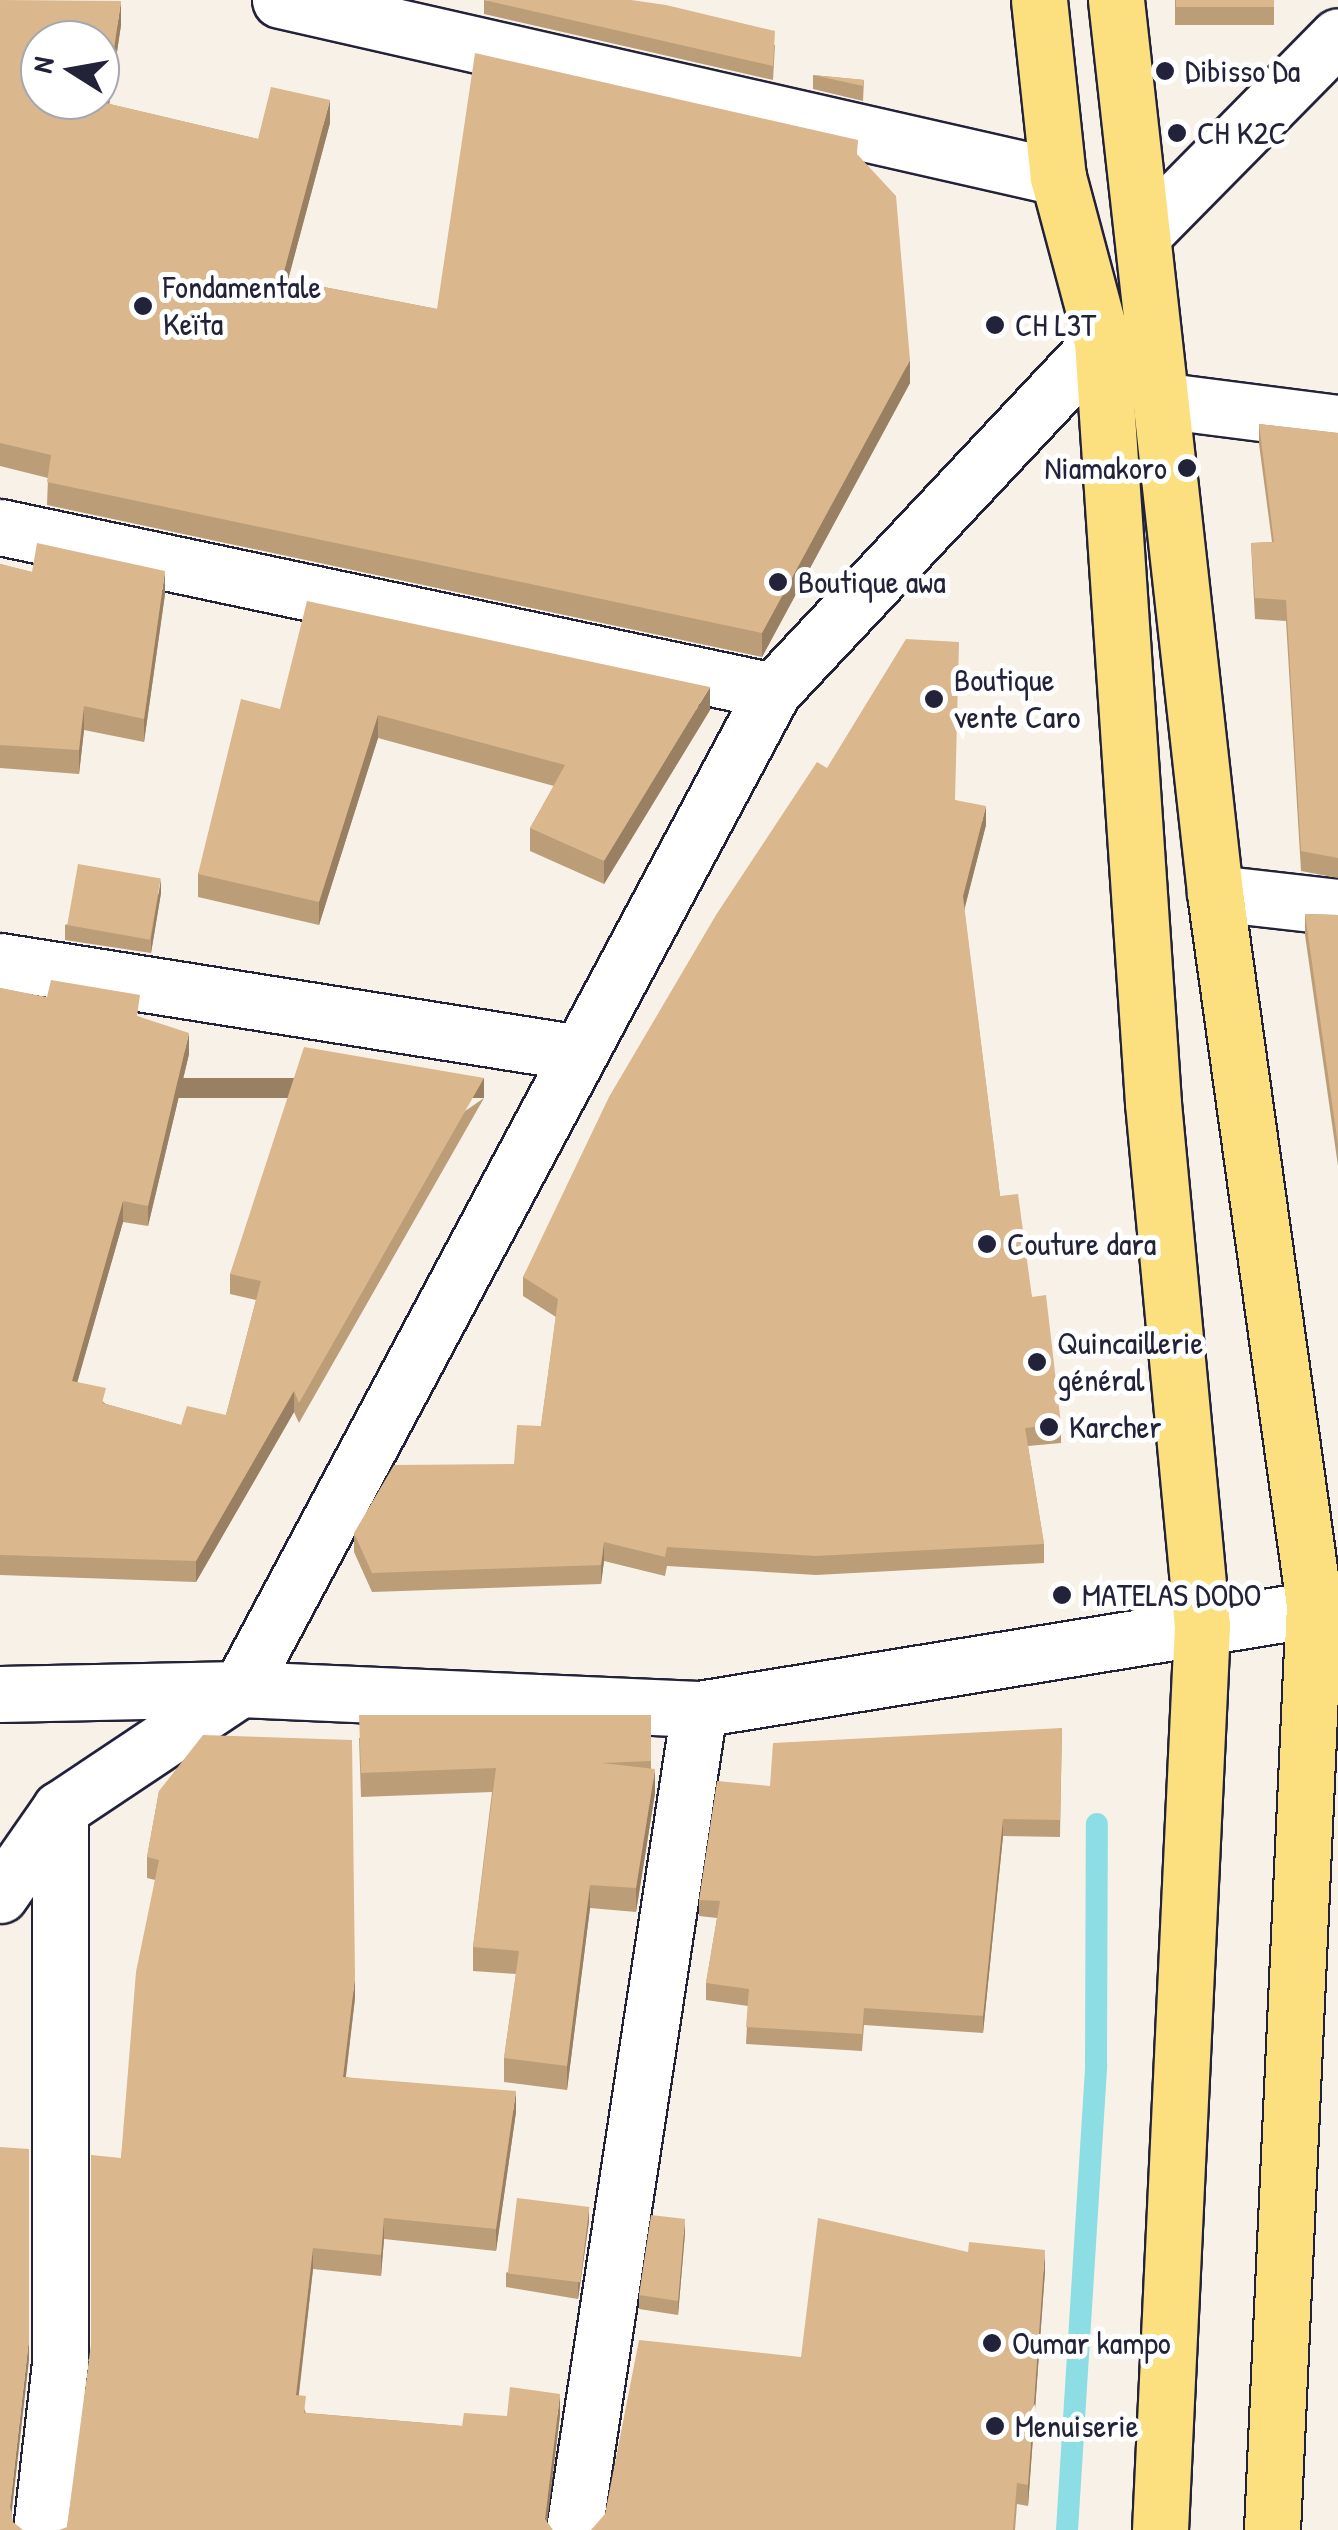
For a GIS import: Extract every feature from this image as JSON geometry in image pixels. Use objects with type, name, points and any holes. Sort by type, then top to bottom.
[{"type":"main road","points":[[1039,0],[1058,177],[1102,340],[1153,1103],[1202,1626],[1160,2530]]},
{"type":"main road","points":[[1116,0],[1167,401],[1214,893],[1326,1605],[1272,2530]]},
{"type":"street","points":[[280,0],[1058,177]]},
{"type":"street","points":[[1144,232],[1338,36]]},
{"type":"street","points":[[0,1895],[60,1810],[240,1690],[572,1052],[773,691],[1102,340]]},
{"type":"street","points":[[1167,401],[1338,423]]},
{"type":"street","points":[[0,527],[773,691]]},
{"type":"street","points":[[1214,893],[1338,907]]},
{"type":"street","points":[[0,961],[572,1052]]},
{"type":"street","points":[[0,1694],[240,1690],[698,1709],[1326,1605]]},
{"type":"street","points":[[574,2530],[698,1709]]},
{"type":"street","points":[[41,2530],[60,2362],[60,1810]]},
{"type":"building","points":[[0,0],[121,1],[118,20],[20,20],[20,120],[120,120],[120,106],[258,139],[271,87],[330,100],[282,279],[437,309],[475,53],[858,140],[857,154],[896,196],[910,360],[762,633],[47,482],[51,455],[0,443]]},
{"type":"building","points":[[484,0],[631,0],[666,5],[775,31],[773,66]]},
{"type":"building","points":[[1176,0],[1274,0],[1274,7],[1176,7]]},
{"type":"building","points":[[813,75],[864,80],[863,86]]},
{"type":"building","points":[[1259,424],[1338,433],[1338,858],[1301,851],[1286,600],[1255,598],[1251,543],[1274,542]]},
{"type":"building","points":[[37,543],[165,571],[144,719],[84,706],[79,750],[0,745],[0,564],[32,572]]},
{"type":"building","points":[[307,601],[710,687],[604,861],[530,828],[565,765],[378,715],[319,902],[198,874],[241,699],[280,709]]},
{"type":"building","points":[[906,639],[959,642],[955,800],[986,806],[963,896],[1000,1196],[1018,1194],[1032,1297],[1046,1295],[1061,1424],[1025,1428],[1044,1544],[816,1556],[667,1547],[665,1557],[604,1542],[601,1565],[372,1573],[354,1533],[394,1465],[514,1464],[517,1425],[541,1426],[558,1299],[523,1277],[609,1097],[716,915],[817,762],[827,768]]},
{"type":"building","points":[[78,864],[161,879],[150,940],[67,925]]},
{"type":"building","points":[[1305,914],[1338,915],[1338,1145]]},
{"type":"building","points":[[51,980],[140,995],[137,1016],[189,1033],[148,1206],[123,1201],[72,1381],[106,1388],[102,1403],[181,1425],[187,1406],[226,1415],[261,1281],[230,1274],[304,1047],[484,1078],[299,1403],[294,1391],[196,1561],[0,1555],[0,988],[47,997]]},
{"type":"building","points":[[359,1715],[651,1715],[651,1761],[602,1763],[655,1769],[636,1888],[590,1885],[567,2066],[504,2058],[519,1951],[473,1947],[496,1768],[361,1773]]},
{"type":"building","points":[[1062,1728],[1060,1820],[1003,1819],[983,2016],[864,2008],[862,2034],[746,2027],[749,1989],[706,1983],[720,1901],[699,1900],[717,1781],[770,1786],[773,1743]]},
{"type":"building","points":[[203,1735],[352,1740],[355,1977],[343,2077],[516,2091],[496,2229],[384,2218],[381,2255],[313,2248],[296,2395],[306,2396],[304,2413],[462,2426],[464,2413],[507,2416],[510,2387],[560,2394],[545,2519],[553,2530],[59,2530],[67,2527],[91,2344],[91,2155],[121,2158],[136,1972],[159,1860],[147,1857],[159,1791]]},
{"type":"building","points":[[0,2147],[29,2149],[29,2339],[10,2506],[13,2522],[23,2530],[0,2530]]},
{"type":"building","points":[[517,2198],[589,2207],[580,2282],[508,2273]]},
{"type":"building","points":[[651,2215],[685,2219],[678,2301],[639,2295]]},
{"type":"building","points":[[818,2218],[968,2252],[969,2242],[1045,2250],[1028,2485],[1017,2483],[1013,2530],[591,2530],[605,2514],[639,2340],[801,2357]]},
{"type":"waterway","points":[[1067,2530],[1096,2065],[1097,1824]]},
{"type":"place","name":"Dibisso Da","points":[[1165,71]]},
{"type":"place","name":"CH K2C","points":[[1177,133]]},
{"type":"place","name":"Fondamentale Keïta","points":[[143,306]]},
{"type":"place","name":"CH L3T","points":[[995,325]]},
{"type":"place","name":"Niamakoro","points":[[1187,468]]},
{"type":"place","name":"Boutique awa","points":[[778,582]]},
{"type":"place","name":"Boutique vente Caro","points":[[934,699]]},
{"type":"place","name":"Couture dara","points":[[987,1244]]},
{"type":"place","name":"Quincaillerie général","points":[[1037,1362]]},
{"type":"place","name":"Karcher","points":[[1049,1427]]},
{"type":"place","name":"MATELAS DODO","points":[[1062,1595]]},
{"type":"place","name":"Oumar kampo","points":[[992,2343]]},
{"type":"place","name":"Menuiserie","points":[[995,2426]]}]
